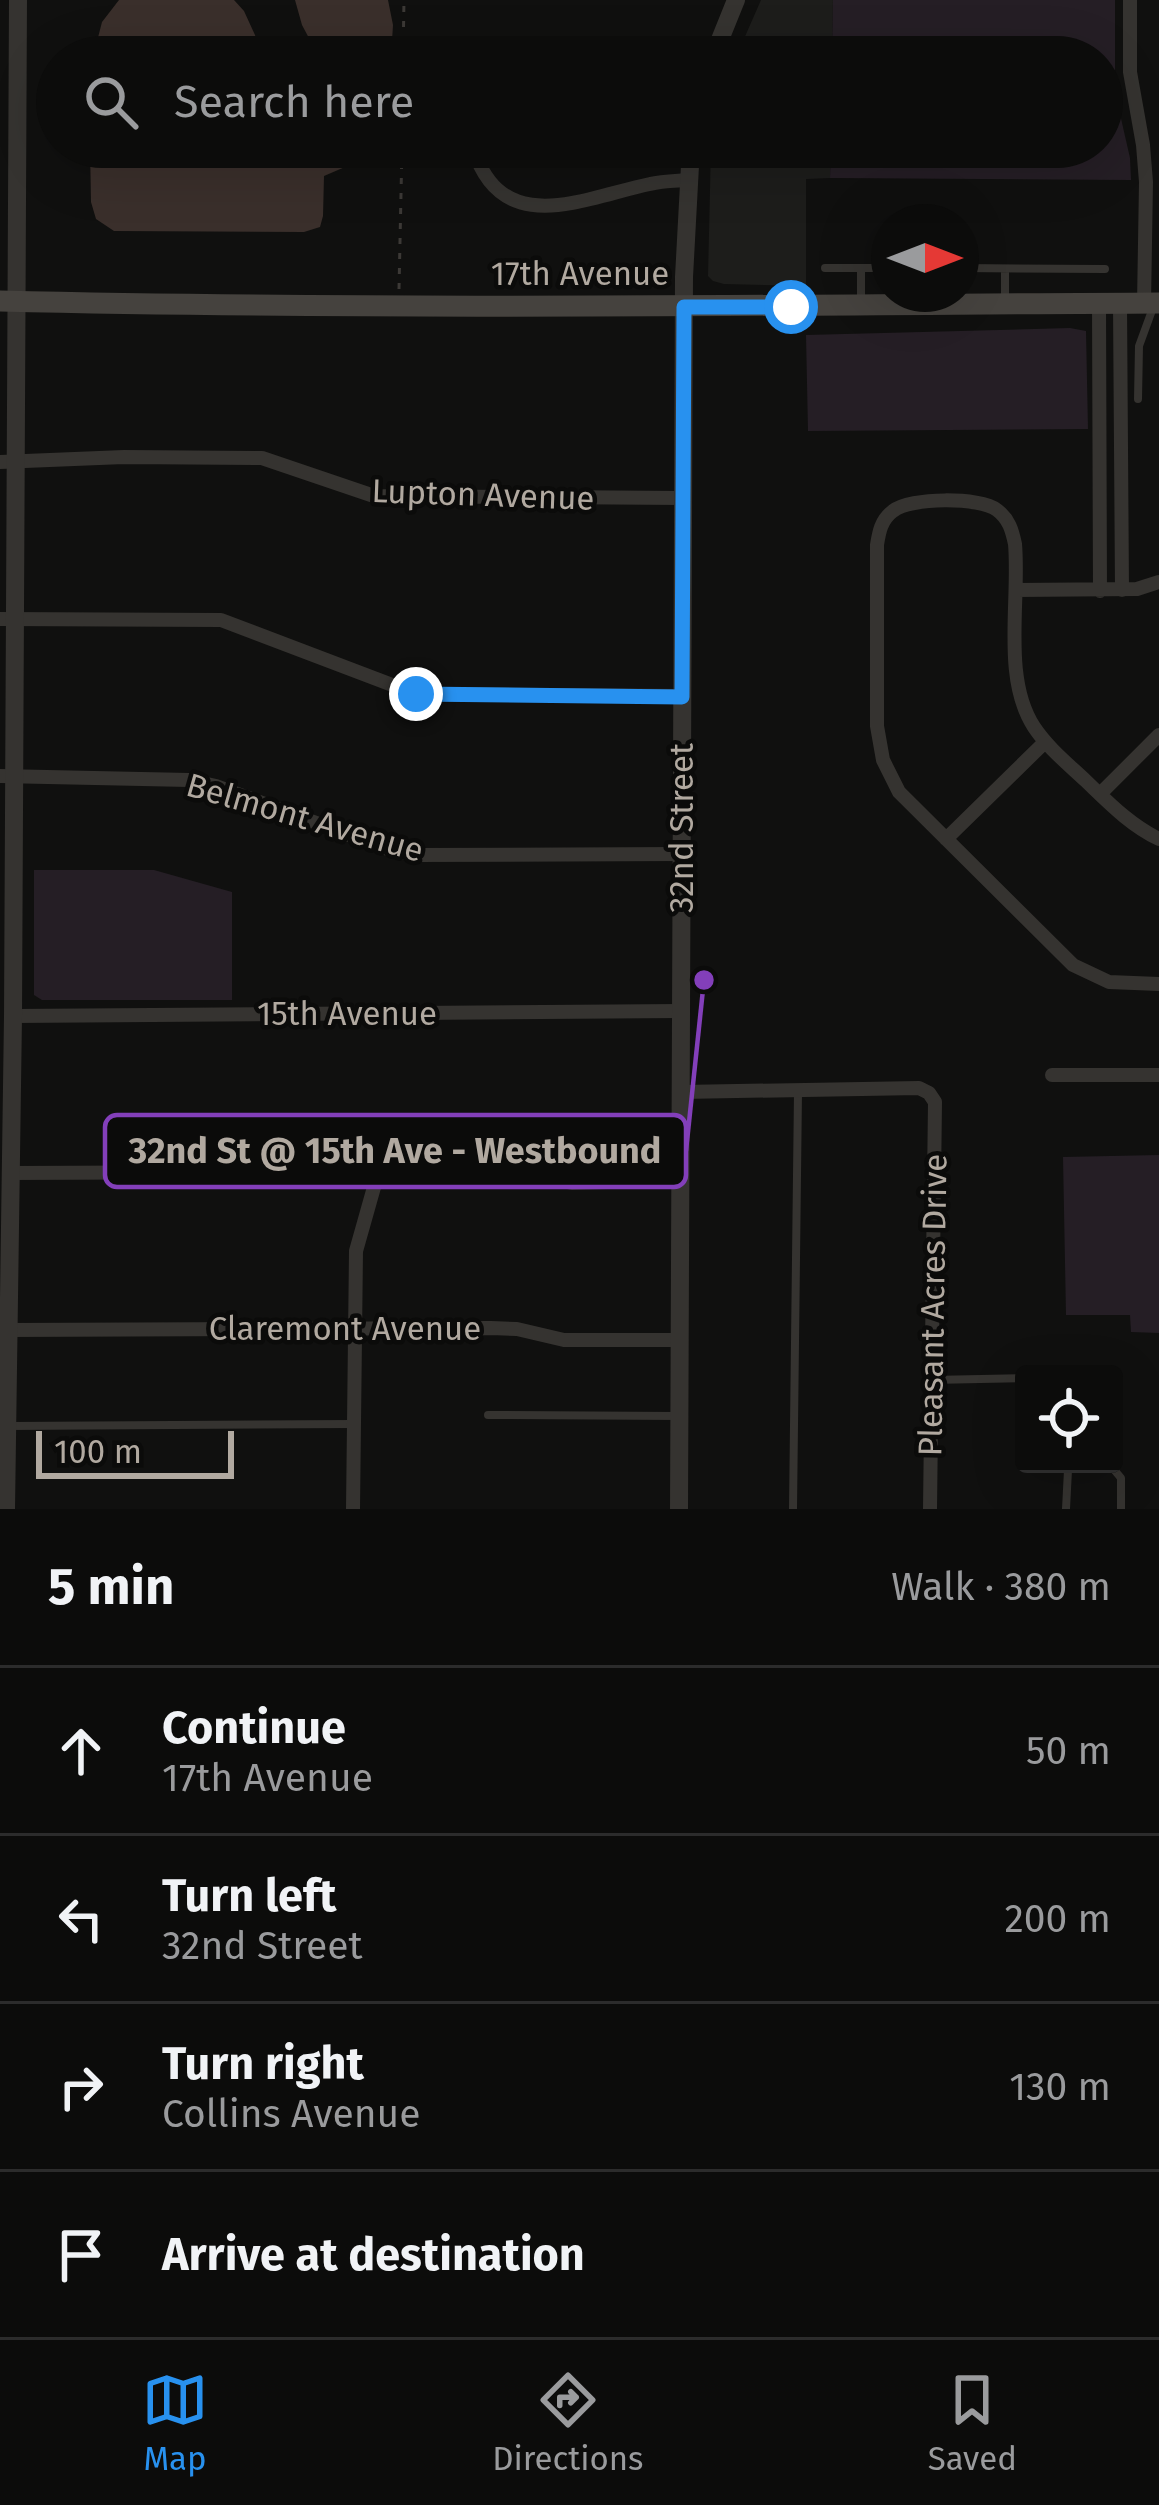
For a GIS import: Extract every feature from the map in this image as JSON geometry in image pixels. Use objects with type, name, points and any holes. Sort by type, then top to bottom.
[{"type":"main road","name":"17th Avenue","points":[[9,302],[684,307],[1152,304]]},
{"type":"street","points":[[6,1509],[5,1247],[10,1173],[6,1089],[13,1016],[7,933],[9,118],[19,0]]},
{"type":"street","points":[[721,36],[736,0]]},
{"type":"street","points":[[1130,0],[1130,72],[1152,183],[1152,304]]},
{"type":"street","points":[[482,168],[508,196],[534,205],[580,204],[647,184],[688,180]]},
{"type":"street","name":"32nd Street","points":[[679,1509],[684,307],[689,168]]},
{"type":"street","points":[[1110,304],[1122,590]]},
{"type":"street","points":[[1100,591],[1110,304]]},
{"type":"street","name":"Lupton Avenue","points":[[8,462],[262,458],[374,496],[683,498]]},
{"type":"street","points":[[1159,839],[1138,829],[1100,794],[1045,742],[1028,717],[1017,683],[1012,526],[1001,512],[987,504],[926,501],[903,505],[889,514],[880,526],[877,545],[879,742],[899,792],[1073,965],[1108,982],[1159,984]]},
{"type":"street","points":[[1016,590],[1137,590],[1159,582]]},
{"type":"street","points":[[8,619],[221,620],[416,694],[682,697]]},
{"type":"street","points":[[1100,794],[1159,735]]},
{"type":"street","points":[[946,839],[1045,742]]},
{"type":"street","name":"Belmont Avenue","points":[[7,775],[189,780],[414,855],[682,854]]},
{"type":"street","name":"15th Avenue","points":[[13,1016],[681,1011]]},
{"type":"street","points":[[1052,1075],[1159,1075]]},
{"type":"street","name":"Pleasant Acres Drive","points":[[798,1091],[919,1088],[935,1102],[930,1509]]},
{"type":"street","points":[[682,1092],[798,1091]]},
{"type":"street","points":[[10,1173],[515,1171],[572,1183],[681,1180]]},
{"type":"street","points":[[353,1509],[359,1235],[378,1173]]},
{"type":"street","name":"Claremont Avenue","points":[[8,1330],[491,1328],[564,1340],[680,1340]]},
{"type":"lane","points":[[825,268],[871,268]]},
{"type":"lane","points":[[861,268],[861,305]]},
{"type":"lane","points":[[979,268],[1106,269]]},
{"type":"lane","points":[[1004,304],[1005,268]]},
{"type":"lane","points":[[1138,399],[1139,346],[1152,304]]},
{"type":"lane","points":[[793,1509],[798,1091]]},
{"type":"lane","points":[[931,1380],[1015,1378]]},
{"type":"lane","points":[[488,1415],[680,1416]]},
{"type":"lane","points":[[7,1426],[355,1424]]},
{"type":"lane","points":[[1066,1509],[1068,1470],[1073,1465],[1098,1464],[1111,1466],[1120,1478],[1120,1509]]},
{"type":"path","points":[[403,36],[404,0]]},
{"type":"path","points":[[399,306],[402,168]]},
{"type":"shaded area","points":[[119,0],[234,0],[255,36],[98,36],[102,22]]},
{"type":"shaded area","points":[[295,0],[388,0],[393,25],[392,36],[308,36]]},
{"type":"shaded area","points":[[761,0],[833,0],[832,36],[745,36]]},
{"type":"shaded area","points":[[833,0],[1115,0],[1115,36],[832,36]]},
{"type":"shaded area","points":[[1123,127],[1131,180],[830,178],[830,168],[1123,168]]},
{"type":"shaded area","points":[[90,168],[343,168],[324,176],[320,227],[304,232],[114,231],[96,219]]},
{"type":"shaded area","points":[[711,168],[830,168],[830,178],[806,179],[806,286],[724,284],[708,276]]},
{"type":"shaded area","points":[[1086,331],[1088,429],[808,431],[806,335]]},
{"type":"shaded area","points":[[34,870],[154,870],[232,892],[232,1000],[42,1000],[34,995]]},
{"type":"shaded area","points":[[1159,1155],[1159,1333],[1131,1332],[1130,1315],[1066,1315],[1063,1157]]},
{"type":"place","name":"32nd St @ 15th Ave - Westbound","points":[[704,980]]},
{"type":"route","points":[[416,694],[682,697],[684,307],[791,307]]}]
